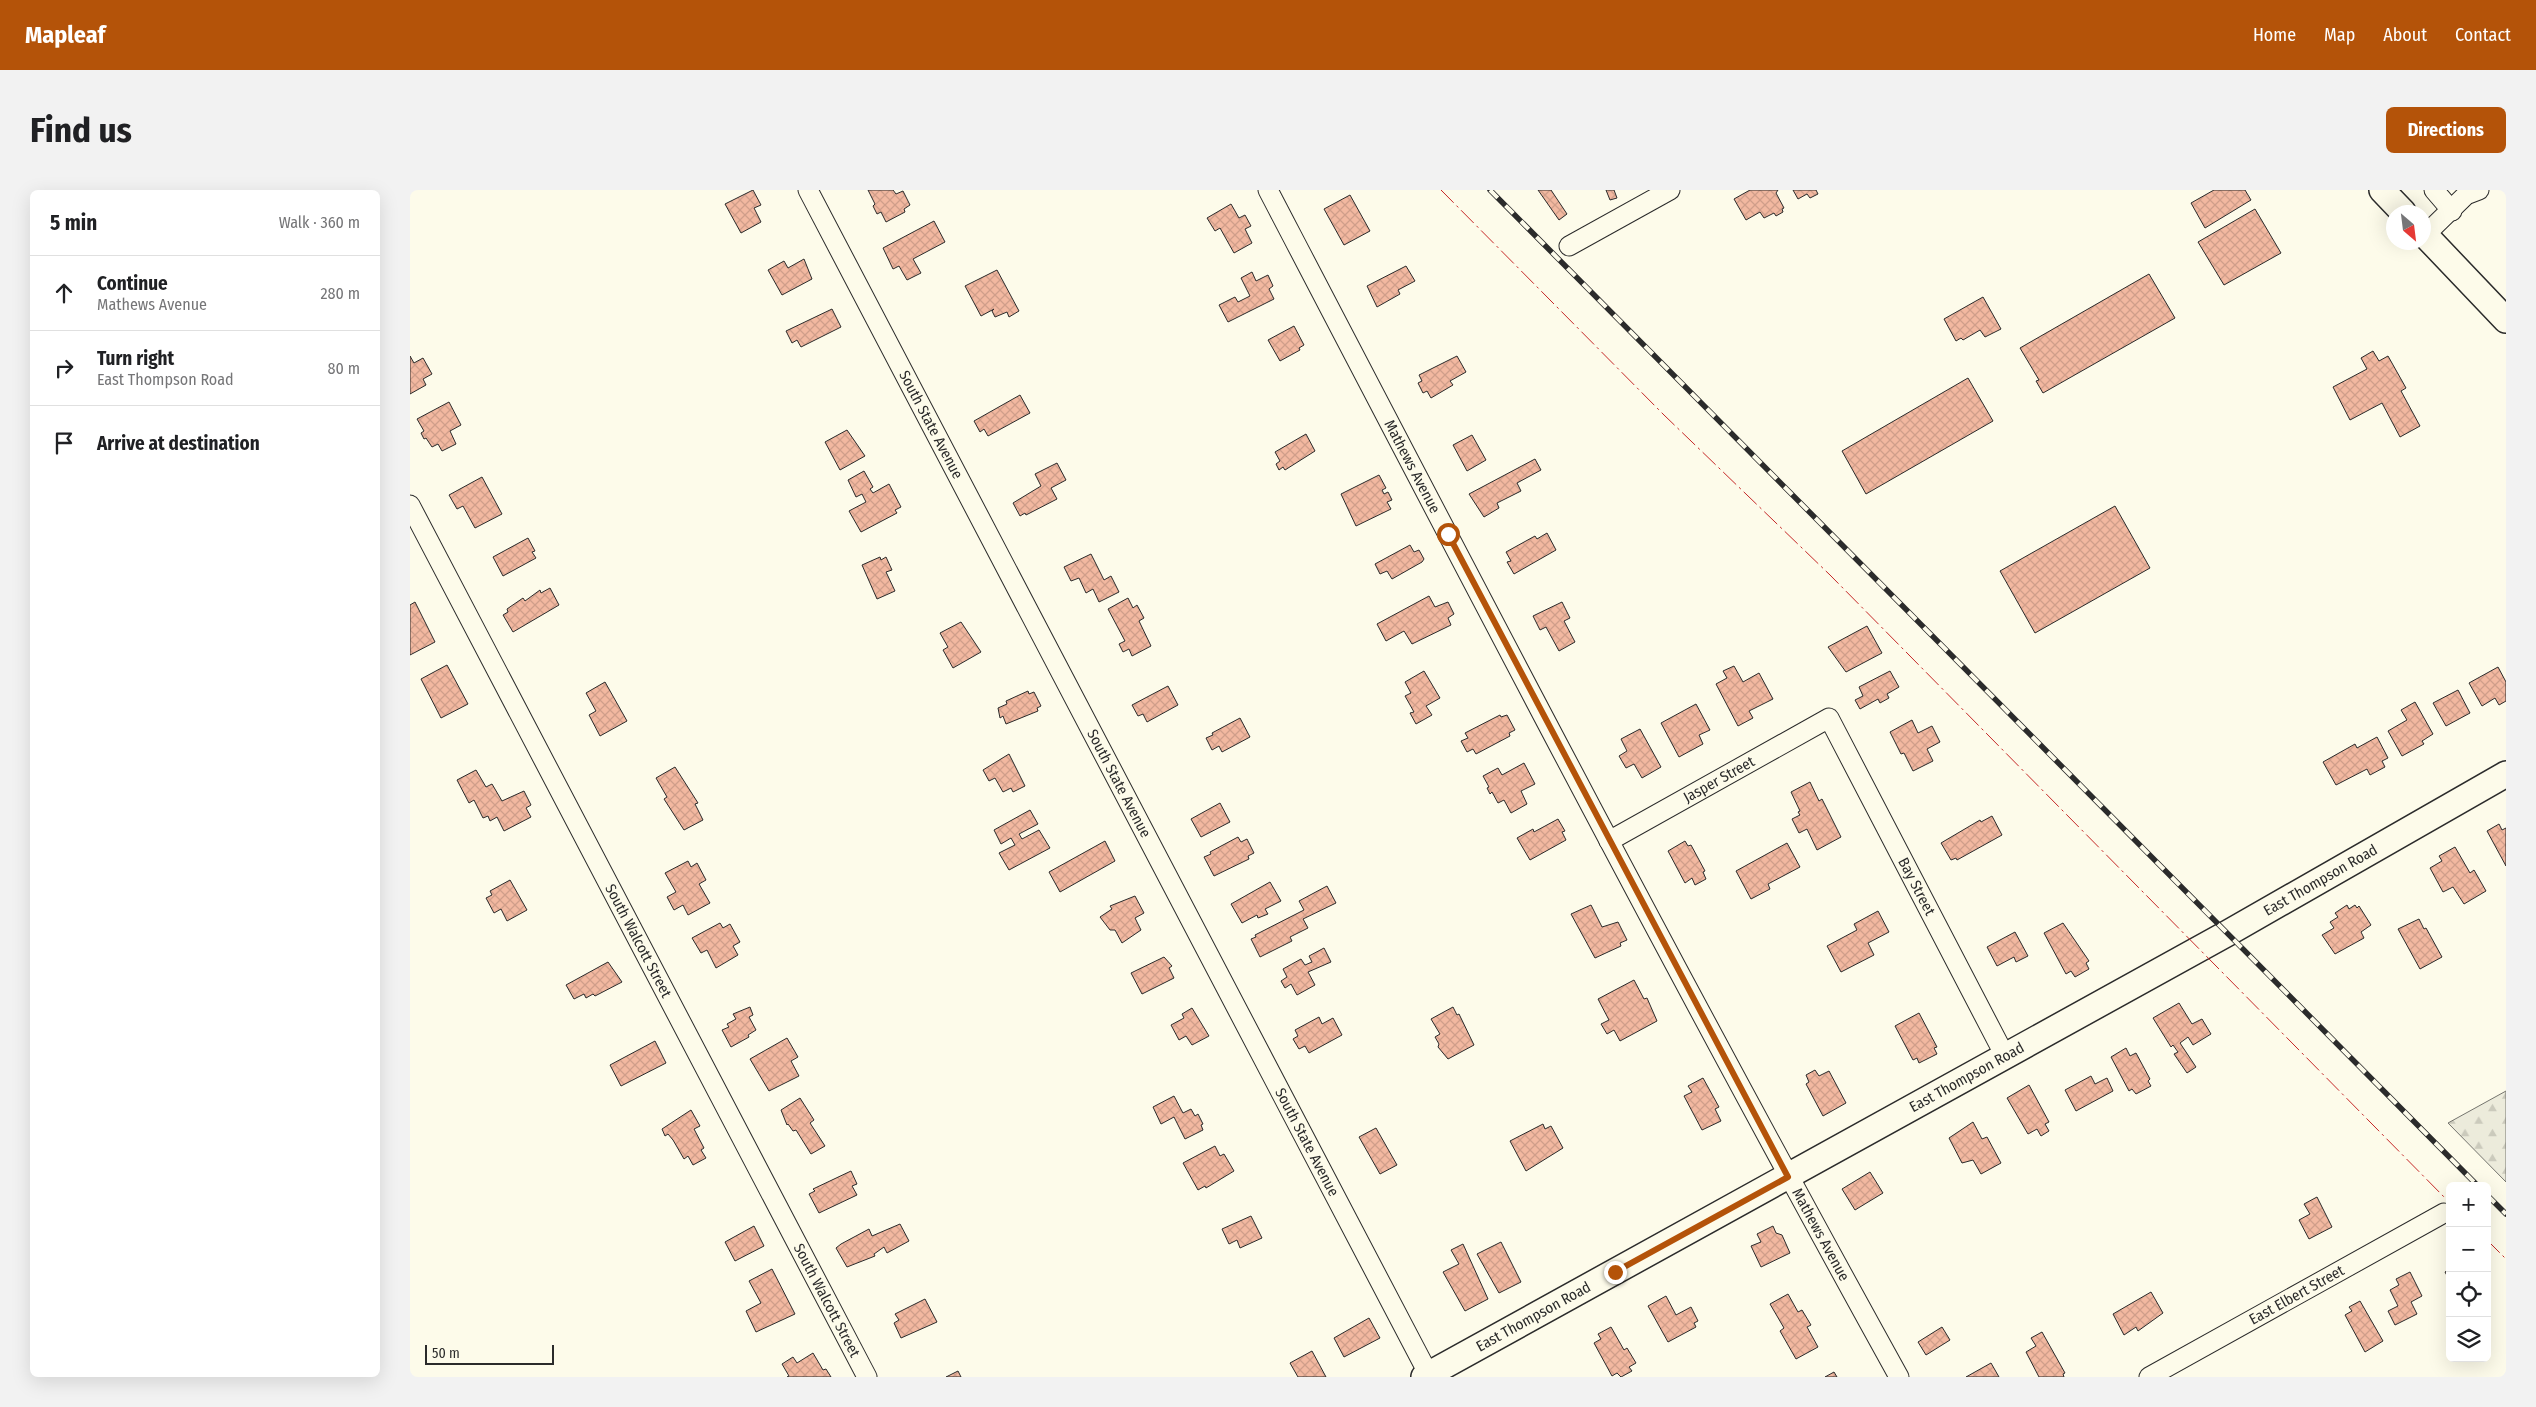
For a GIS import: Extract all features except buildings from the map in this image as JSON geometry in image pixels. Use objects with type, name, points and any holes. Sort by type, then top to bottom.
[{"type":"main road","points":[[2382,190],[2396,205]]},
{"type":"main road","points":[[2431,242],[2506,320]]},
{"type":"main road","name":"East Thompson Road","points":[[1428,1376],[2228,933],[2506,774]]},
{"type":"street","name":"South State Avenue","points":[[808,190],[1428,1376]]},
{"type":"street","name":"Mathews Avenue","points":[[1268,190],[1609,841],[1788,1177],[1899,1377]]},
{"type":"street","points":[[1569,246],[1670,190]]},
{"type":"street","points":[[2434,190],[2452,211]]},
{"type":"street","points":[[2431,229],[2452,211],[2466,195],[2479,190]]},
{"type":"street","name":"South Walcott Street","points":[[410,505],[867,1377]]},
{"type":"street","name":"Jasper Street","points":[[1609,841],[1829,718]]},
{"type":"street","name":"Bay Street","points":[[1829,718],[2005,1056]]},
{"type":"street","name":"East Elbert Street","points":[[2149,1377],[2444,1213]]},
{"type":"green space","points":[[2506,1091],[2506,1182],[2448,1123]]},
{"type":"railway","points":[[1490,190],[2474,1182]]},
{"type":"railway","points":[[2491,1199],[2506,1214]]},
{"type":"power","points":[[1441,190],[1664,415],[1830,575],[2446,1199]]},
{"type":"power","points":[[2491,1244],[2506,1259]]},
{"type":"route","points":[[1448,534],[1788,1177],[1615,1272]]}]
